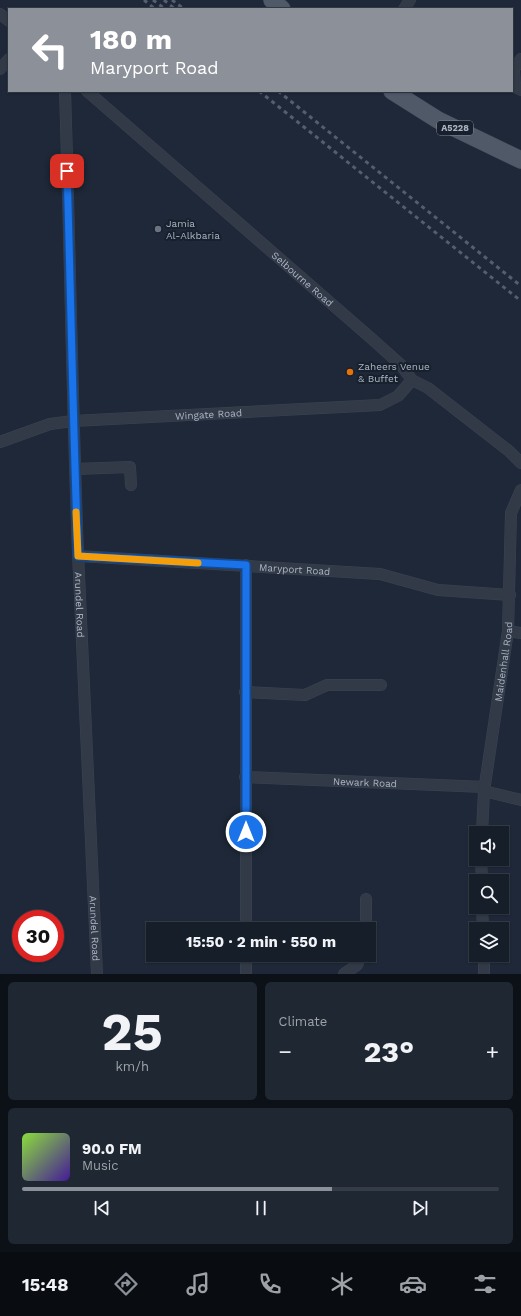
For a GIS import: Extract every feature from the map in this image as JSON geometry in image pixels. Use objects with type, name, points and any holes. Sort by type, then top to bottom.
[{"type":"main road","points":[[272,0],[281,8]]},
{"type":"main road","name":"A5228","points":[[394,92],[438,120],[521,160]]},
{"type":"street","points":[[0,14],[8,20]]},
{"type":"street","points":[[521,59],[514,69],[515,86],[521,90]]},
{"type":"street","points":[[0,69],[8,60]]},
{"type":"street","name":"Arundel Road","points":[[65,92],[73,421],[96,974]]},
{"type":"street","name":"Selbourne Road","points":[[88,92],[378,344],[401,365],[412,380],[428,388],[509,451],[521,463]]},
{"type":"street","name":"Wingate Road","points":[[0,442],[50,424],[73,421],[380,405],[398,396],[412,380]]},
{"type":"street","points":[[75,469],[130,467],[131,485]]},
{"type":"street","name":"Maidenhall Road","points":[[482,826],[484,789],[508,631],[511,513],[521,490]]},
{"type":"street","name":"Maryport Road","points":[[78,556],[380,574],[438,590],[510,595]]},
{"type":"street","points":[[246,565],[246,922]]},
{"type":"street","points":[[508,631],[521,633]]},
{"type":"street","points":[[245,692],[305,695],[327,685],[381,685]]},
{"type":"street","name":"Newark Road","points":[[245,777],[484,789],[521,800]]},
{"type":"street","points":[[366,899],[366,922]]},
{"type":"street","points":[[246,962],[246,974]]},
{"type":"street","points":[[344,974],[357,965],[358,962]]},
{"type":"street","points":[[484,962],[484,974]]},
{"type":"railway","points":[[144,0],[154,8]]},
{"type":"railway","points":[[153,0],[164,8]]},
{"type":"railway","points":[[164,0],[174,8]]},
{"type":"railway","points":[[172,0],[183,8]]},
{"type":"railway","points":[[260,92],[521,301]]},
{"type":"railway","points":[[279,92],[521,286]]},
{"type":"slow traffic","points":[[76,512],[78,556],[198,563]]},
{"type":"place","name":"Jamia Al-Alkbaria","points":[[158,229]]},
{"type":"place","name":"Zaheers Venue & Buffet","points":[[350,372]]},
{"type":"route","points":[[67,171],[71,266],[73,421],[78,556],[246,565],[246,832]]}]
